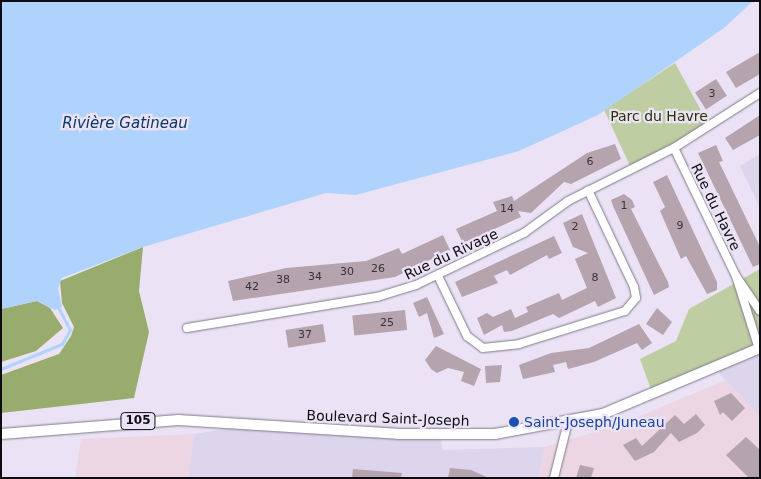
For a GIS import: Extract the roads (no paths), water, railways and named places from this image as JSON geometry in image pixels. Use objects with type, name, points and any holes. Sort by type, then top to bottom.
[{"type":"main road","name":"Boulevard Saint-Joseph","points":[[1,434],[141,420],[450,435],[568,422],[626,406],[759,348]]},
{"type":"street","name":"Rue du Rivage","points":[[187,328],[377,297],[438,276],[535,227],[588,190],[674,148],[760,93]]},
{"type":"street","name":"Rue du Havre","points":[[674,148],[736,276],[759,348]]},
{"type":"street","points":[[438,276],[467,336],[483,348],[519,344],[625,311],[636,298],[634,287],[588,190]]},
{"type":"street","name":"Rue du Havre","points":[[736,276],[760,311]]},
{"type":"street","points":[[554,478],[568,422]]},
{"type":"water","name":"Rivière Gatineau","points":[[1,1],[753,1],[724,28],[598,115],[519,151],[356,195],[326,193],[143,247],[62,278],[58,289],[62,307],[55,310],[37,301],[1,309]]},
{"type":"waterway","points":[[1,369],[62,344],[70,330],[58,307]]},
{"type":"place","name":"Saint-Joseph/Juneau","points":[[514,422]]},
{"type":"park label","name":"Parc du Havre","points":[[659,116]]}]
